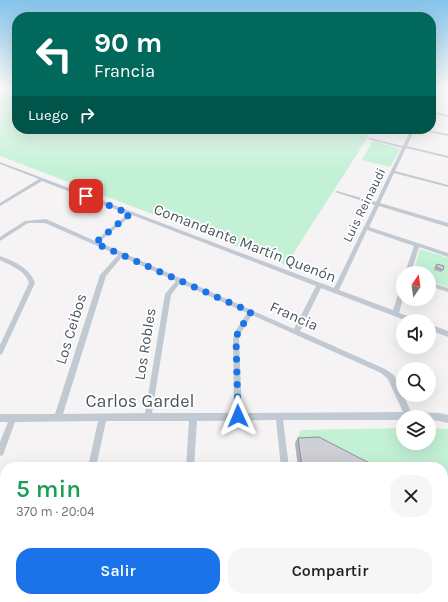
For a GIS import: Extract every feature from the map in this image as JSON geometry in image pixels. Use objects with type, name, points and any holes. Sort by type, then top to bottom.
[{"type":"street","points":[[436,133],[448,135]]},
{"type":"street","name":"Luis Reinaudi","points":[[336,292],[410,134]]},
{"type":"street","points":[[370,139],[448,157]]},
{"type":"street","name":"Comandante Martín Quenón","points":[[0,163],[130,214],[395,314]]},
{"type":"street","points":[[393,172],[448,186]]},
{"type":"street","points":[[0,205],[42,179]]},
{"type":"street","points":[[336,192],[448,225]]},
{"type":"street","points":[[95,243],[130,214]]},
{"type":"street","name":"Francia","points":[[0,238],[20,226],[34,221],[46,221],[383,371],[391,378],[406,410]]},
{"type":"street","points":[[365,228],[448,255]]},
{"type":"street","points":[[410,266],[417,245]]},
{"type":"street","name":"Los Ceibos","points":[[58,417],[102,275],[121,255]]},
{"type":"street","points":[[0,258],[26,272],[31,277],[32,283],[0,352]]},
{"type":"street","name":"Los Robles","points":[[148,417],[168,294],[180,280]]},
{"type":"street","points":[[296,332],[320,285]]},
{"type":"street","points":[[436,286],[448,290]]},
{"type":"street","points":[[395,314],[398,306]]},
{"type":"street","points":[[238,416],[236,339],[238,332],[251,312]]},
{"type":"street","points":[[436,330],[448,334]]},
{"type":"street","points":[[279,416],[284,462]]},
{"type":"street","name":"Carlos Gardel","points":[[0,418],[396,416]]},
{"type":"street","points":[[190,462],[193,417]]},
{"type":"street","name":"Carlos Gardel","points":[[436,417],[448,419]]},
{"type":"street","points":[[0,452],[13,418]]},
{"type":"street","points":[[93,462],[103,418]]},
{"type":"green space","points":[[0,115],[12,115],[12,134],[370,134],[286,265],[0,156]]},
{"type":"green space","points":[[373,141],[395,147],[400,150],[390,167],[362,160]]},
{"type":"green space","points":[[420,249],[448,258],[448,287],[436,283],[436,266],[415,266]]},
{"type":"green space","points":[[396,428],[396,450],[436,450],[436,428],[448,429],[448,462],[297,462],[295,443],[301,430]]},
{"type":"building","points":[[437,264],[444,266],[443,270],[436,267]]},
{"type":"building","points":[[319,437],[367,462],[301,462],[298,438]]},
{"type":"route","points":[[86,196],[130,214],[95,243],[251,312],[238,332],[236,339],[238,416]]}]
